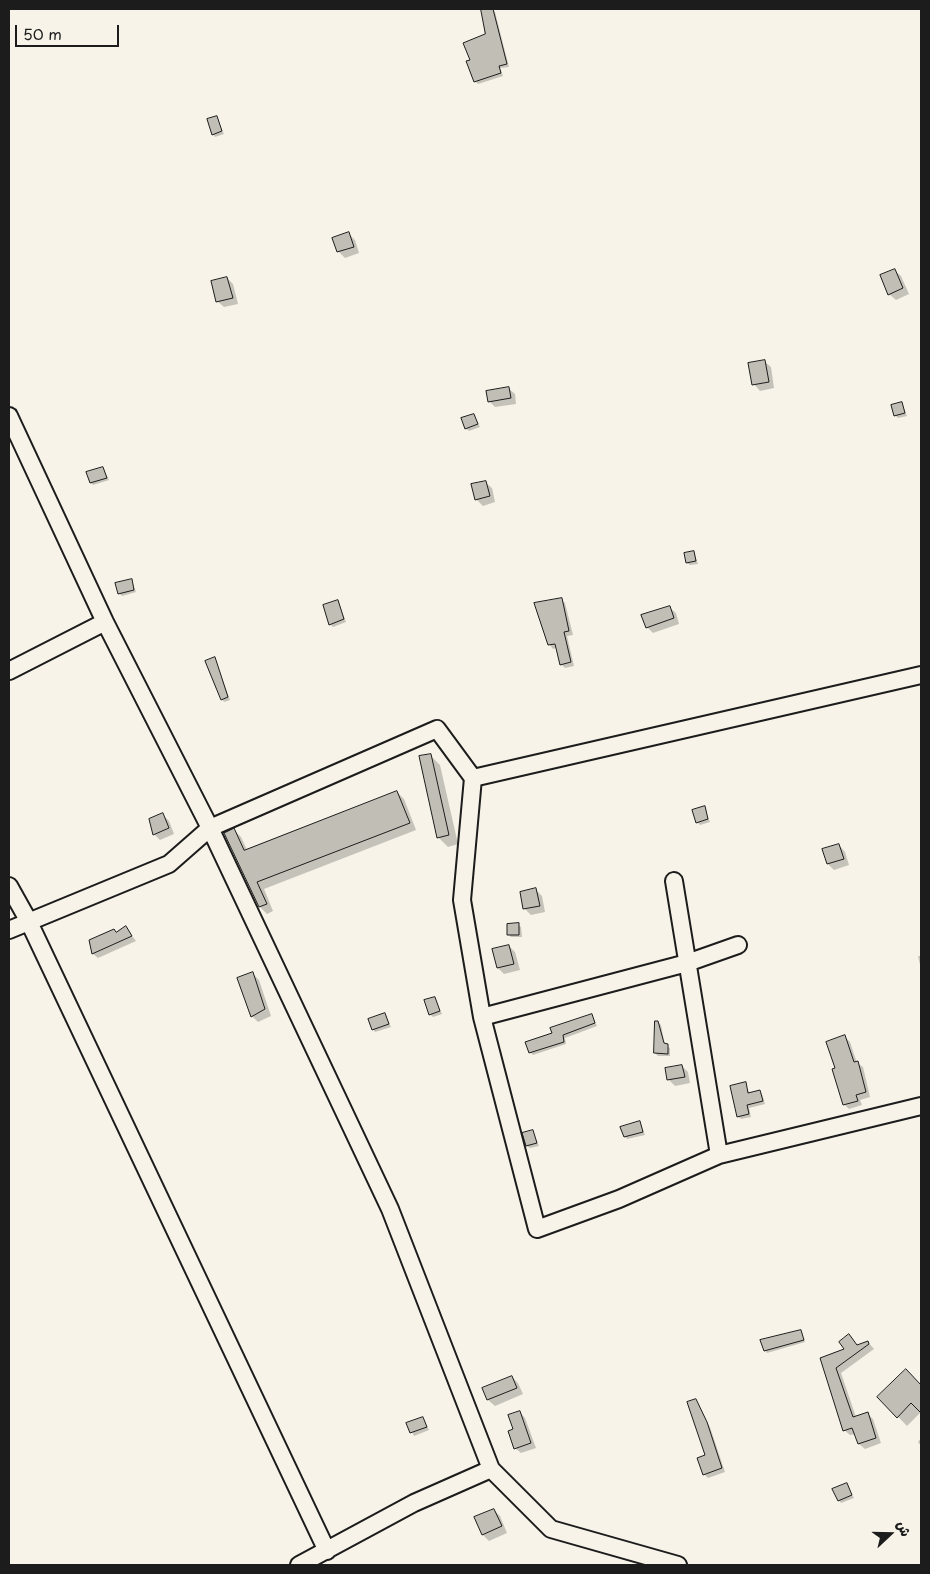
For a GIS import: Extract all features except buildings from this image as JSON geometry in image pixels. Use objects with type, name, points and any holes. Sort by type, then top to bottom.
[{"type":"street","points":[[9,416],[105,622],[210,828],[390,1209],[491,1469],[551,1529],[678,1565]]},
{"type":"street","points":[[9,671],[105,622]]},
{"type":"street","points":[[473,778],[921,675]]},
{"type":"street","points":[[9,930],[28,920],[169,864],[210,828],[437,729],[473,778],[462,900],[482,1017],[537,1229],[619,1199],[719,1155],[921,1106]]},
{"type":"street","points":[[674,881],[719,1155]]},
{"type":"street","points":[[9,886],[28,920],[326,1551]]},
{"type":"street","points":[[482,1017],[687,963],[738,945]]},
{"type":"street","points":[[299,1565],[414,1502],[491,1469]]}]
